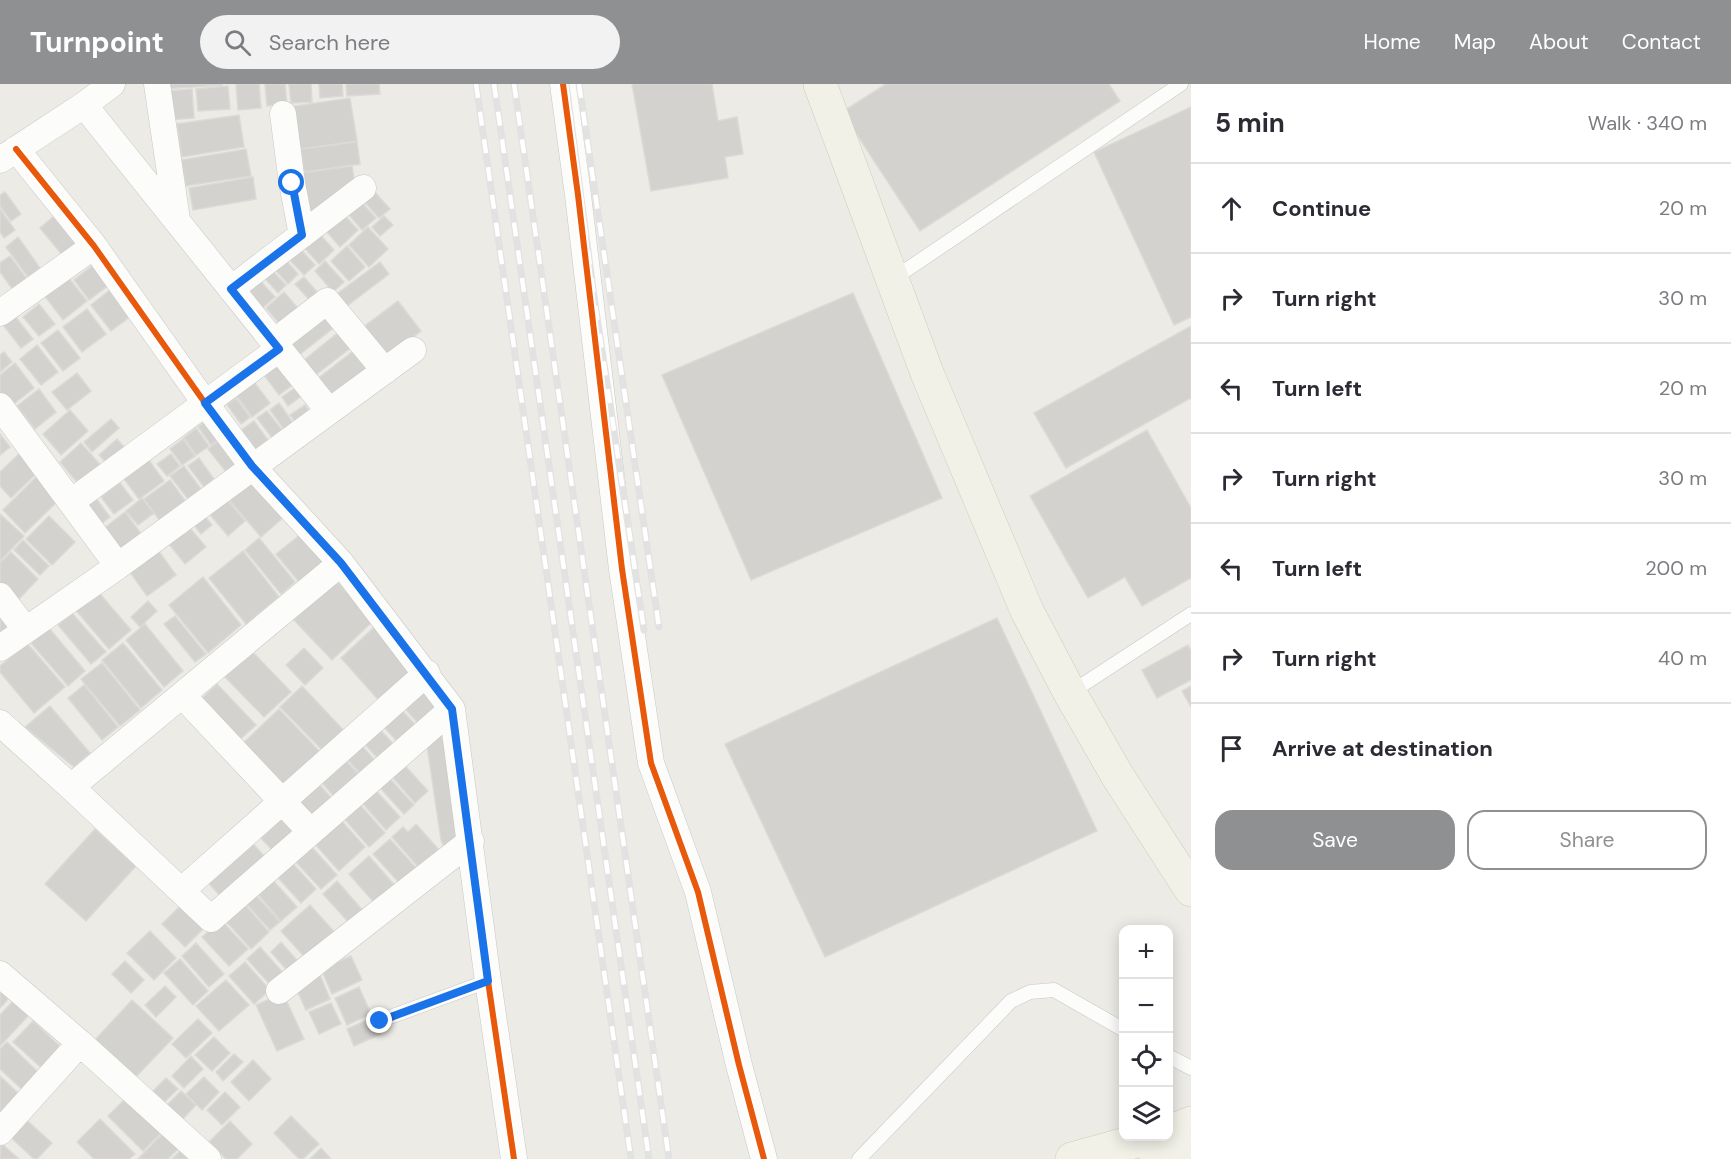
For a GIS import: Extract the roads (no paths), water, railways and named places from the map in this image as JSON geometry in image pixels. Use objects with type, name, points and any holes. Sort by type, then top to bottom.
[{"type":"main road","points":[[820,84],[927,373],[1027,611],[1117,775],[1191,890]]},
{"type":"main road","points":[[1173,1130],[1191,1123]]},
{"type":"main road","points":[[1072,1159],[1140,1141]]},
{"type":"main road","points":[[1156,1159],[1191,1151]]},
{"type":"street","points":[[112,84],[8,155],[94,246],[252,466],[341,563],[427,673],[452,709],[514,1159]]},
{"type":"street","points":[[158,84],[178,221]]},
{"type":"street","points":[[563,84],[622,569],[651,763],[698,892],[764,1159]]},
{"type":"street","points":[[84,105],[329,411]]},
{"type":"street","points":[[283,114],[292,183],[302,235]]},
{"type":"street","points":[[231,289],[363,188]]},
{"type":"street","points":[[0,313],[94,246]]},
{"type":"street","points":[[71,502],[205,403],[327,301],[385,371]]},
{"type":"street","points":[[0,648],[118,566],[413,350]]},
{"type":"street","points":[[0,406],[118,566]]},
{"type":"street","points":[[71,787],[341,563]]},
{"type":"street","points":[[0,596],[26,630]]},
{"type":"street","points":[[181,891],[427,673]]},
{"type":"street","points":[[182,695],[310,831]]},
{"type":"street","points":[[0,723],[211,919],[452,709]]},
{"type":"street","points":[[279,991],[471,841]]},
{"type":"street","points":[[0,974],[208,1159]]},
{"type":"street","points":[[0,1132],[80,1043]]},
{"type":"lane","points":[[891,280],[1181,84]]},
{"type":"lane","points":[[1070,693],[1188,619]]},
{"type":"lane","points":[[380,1021],[488,981]]},
{"type":"lane","points":[[859,1159],[1011,1001],[1020,996],[1030,992],[1054,990],[1119,1027]]},
{"type":"lane","points":[[1173,1059],[1191,1068]]},
{"type":"railway","points":[[476,84],[631,1159]]},
{"type":"railway","points":[[494,84],[649,1159]]},
{"type":"railway","points":[[514,84],[669,1159]]},
{"type":"railway","points":[[566,84],[595,304],[644,630]]},
{"type":"railway","points":[[579,84],[659,627]]}]
